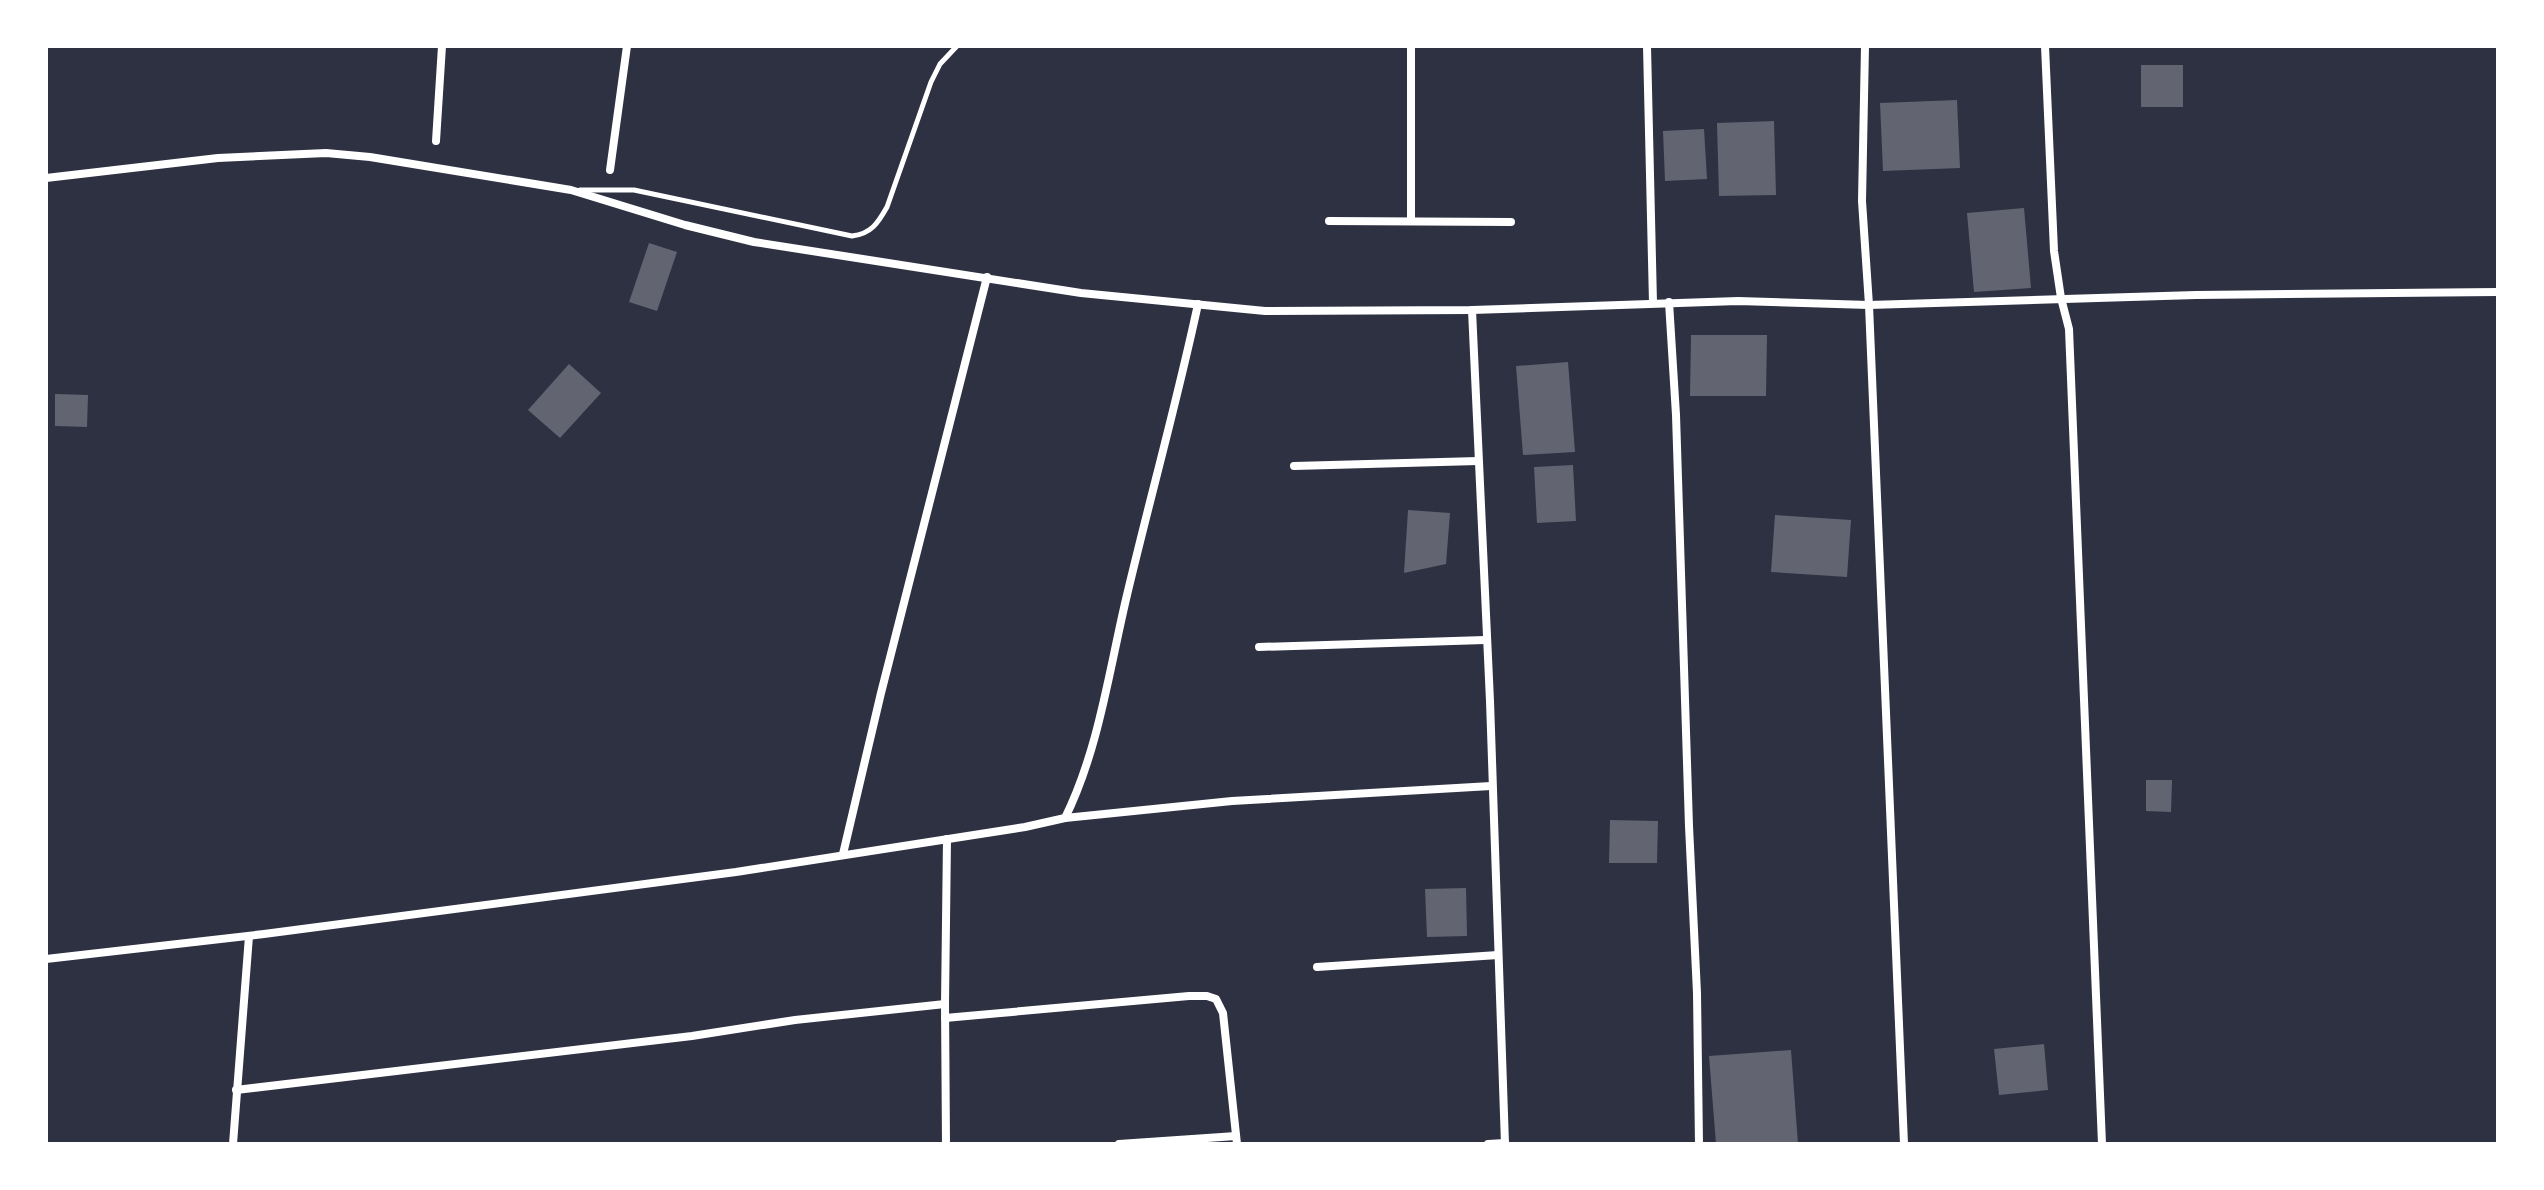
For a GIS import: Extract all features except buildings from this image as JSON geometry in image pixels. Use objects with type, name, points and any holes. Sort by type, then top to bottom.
[{"type":"street","points":[[436,141],[442,46]]},
{"type":"street","points":[[610,170],[627,46]]},
{"type":"street","points":[[1411,46],[1411,221]]},
{"type":"street","points":[[1647,46],[1653,303]]},
{"type":"street","points":[[1865,46],[1862,201],[1904,1144]]},
{"type":"street","points":[[2045,46],[2054,251],[2069,329],[2102,1144]]},
{"type":"street","points":[[46,178],[218,158],[326,153],[370,157],[571,190],[685,225],[754,242],[1081,293],[1265,311],[1472,310],[1738,301],[1869,305],[2061,298],[2498,292]]},
{"type":"street","points":[[1329,221],[1511,222]]},
{"type":"street","points":[[843,854],[987,277]]},
{"type":"street","points":[[1669,302],[1676,415],[1697,993],[1699,1144]]},
{"type":"street","points":[[1065,818],[1087,767],[1152,489],[1181,387],[1198,304]]},
{"type":"street","points":[[1472,310],[1490,701],[1505,1144],[1488,1144]]},
{"type":"street","points":[[1294,466],[1478,461]]},
{"type":"street","points":[[1259,647],[1485,640]]},
{"type":"street","points":[[46,959],[249,936],[720,874],[1065,818],[1232,801],[1491,786]]},
{"type":"street","points":[[946,1144],[947,839]]},
{"type":"street","points":[[233,1144],[249,936]]},
{"type":"street","points":[[1317,967],[1498,955]]},
{"type":"street","points":[[945,1018],[1189,996],[1216,999],[1223,1013],[1237,1140],[1119,1144]]},
{"type":"street","points":[[236,1090],[945,1004]]},
{"type":"lane","points":[[571,190],[634,190],[852,236],[862,235],[878,223],[887,207],[931,82],[940,64],[957,46]]}]
